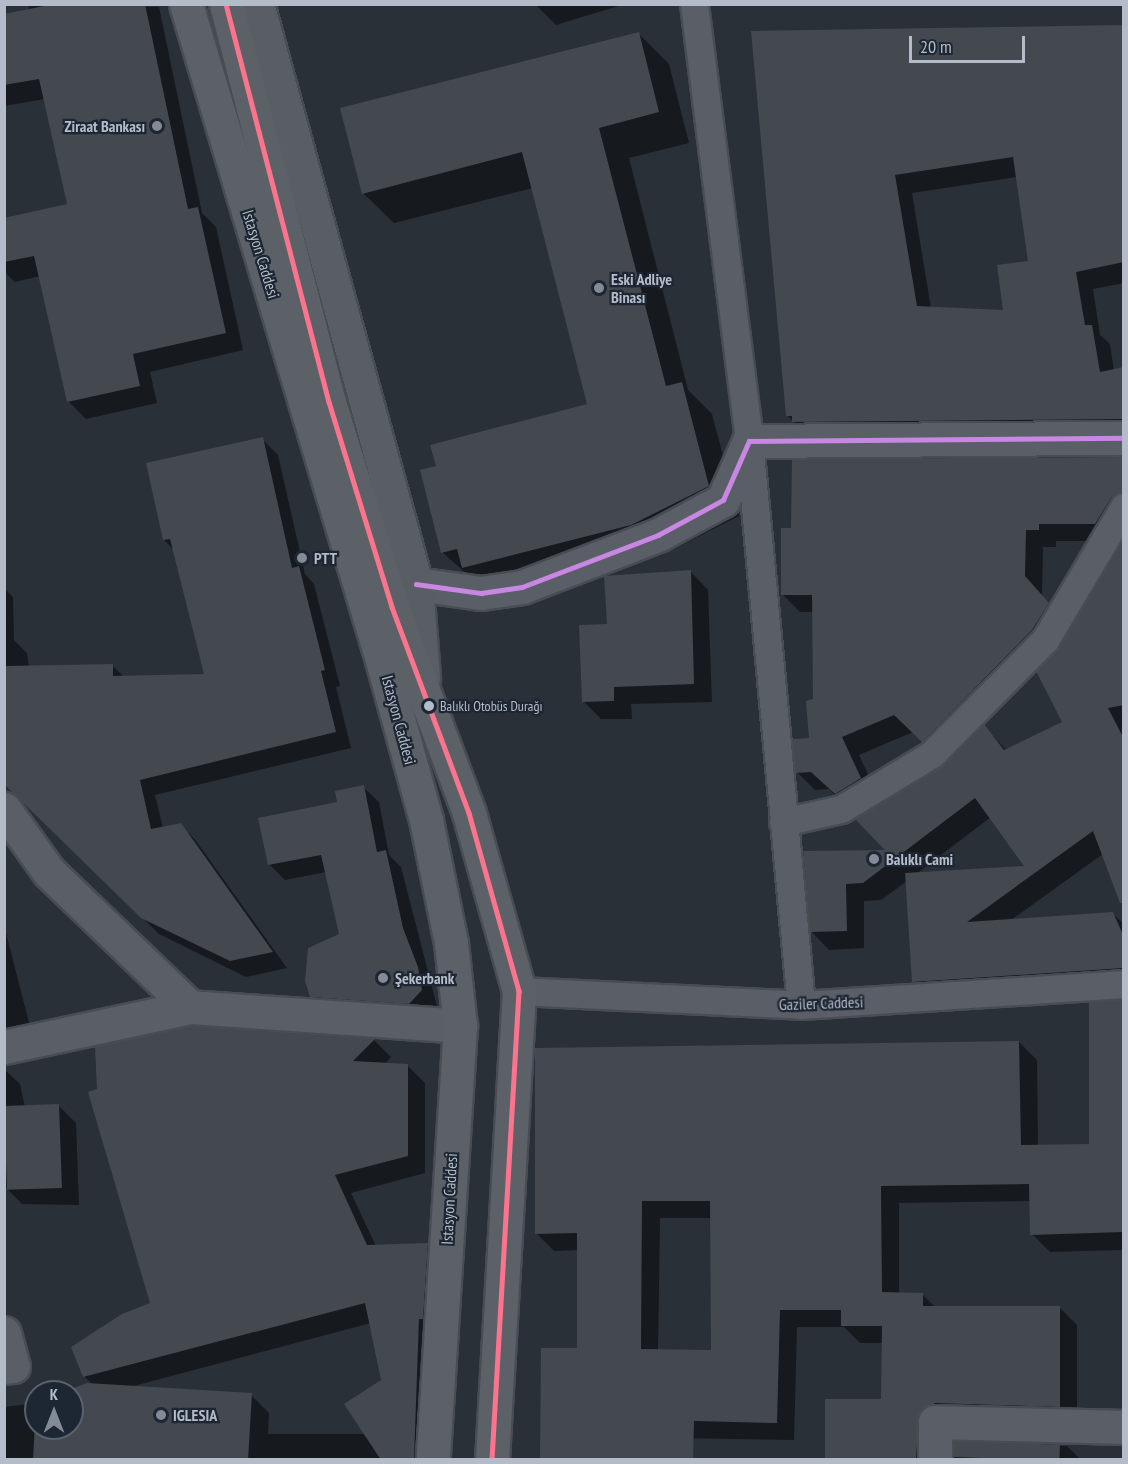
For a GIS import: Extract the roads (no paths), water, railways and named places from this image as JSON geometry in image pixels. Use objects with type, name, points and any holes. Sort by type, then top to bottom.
[{"type":"main road","name":"Istasyon Caddesi","points":[[186,4],[426,820],[451,943],[460,1026],[434,1460]]},
{"type":"main road","points":[[226,4],[329,402],[392,607],[423,683],[469,813],[519,991],[492,1460]]},
{"type":"main road","points":[[257,4],[416,584],[423,683]]},
{"type":"street","points":[[694,4],[749,441],[801,1005]]},
{"type":"street","points":[[749,441],[1124,438]]},
{"type":"street","points":[[416,584],[480,593],[522,588],[658,535],[723,500],[749,441]]},
{"type":"street","points":[[783,822],[841,809],[932,754],[1045,640],[1124,507]]},
{"type":"street","points":[[4,808],[49,872],[190,1007]]},
{"type":"street","name":"Gaziler Caddesi","points":[[519,991],[801,1005],[1124,984]]},
{"type":"street","points":[[4,1047],[190,1007],[460,1026]]},
{"type":"street","points":[[4,1333],[13,1366],[4,1367]]},
{"type":"street","points":[[935,1460],[935,1422],[1124,1427]]},
{"type":"place","name":"Ziraat Bankası","points":[[157,126]]},
{"type":"place","name":"Eski Adliye Binası","points":[[599,288]]},
{"type":"place","name":"PTT","points":[[302,558]]},
{"type":"place","name":"Balıklı Otobüs Durağı","points":[[429,706]]},
{"type":"place","name":"Balıklı Cami","points":[[874,859]]},
{"type":"place","name":"Şekerbank","points":[[383,978]]},
{"type":"place","name":"IGLESIA","points":[[161,1415]]}]
